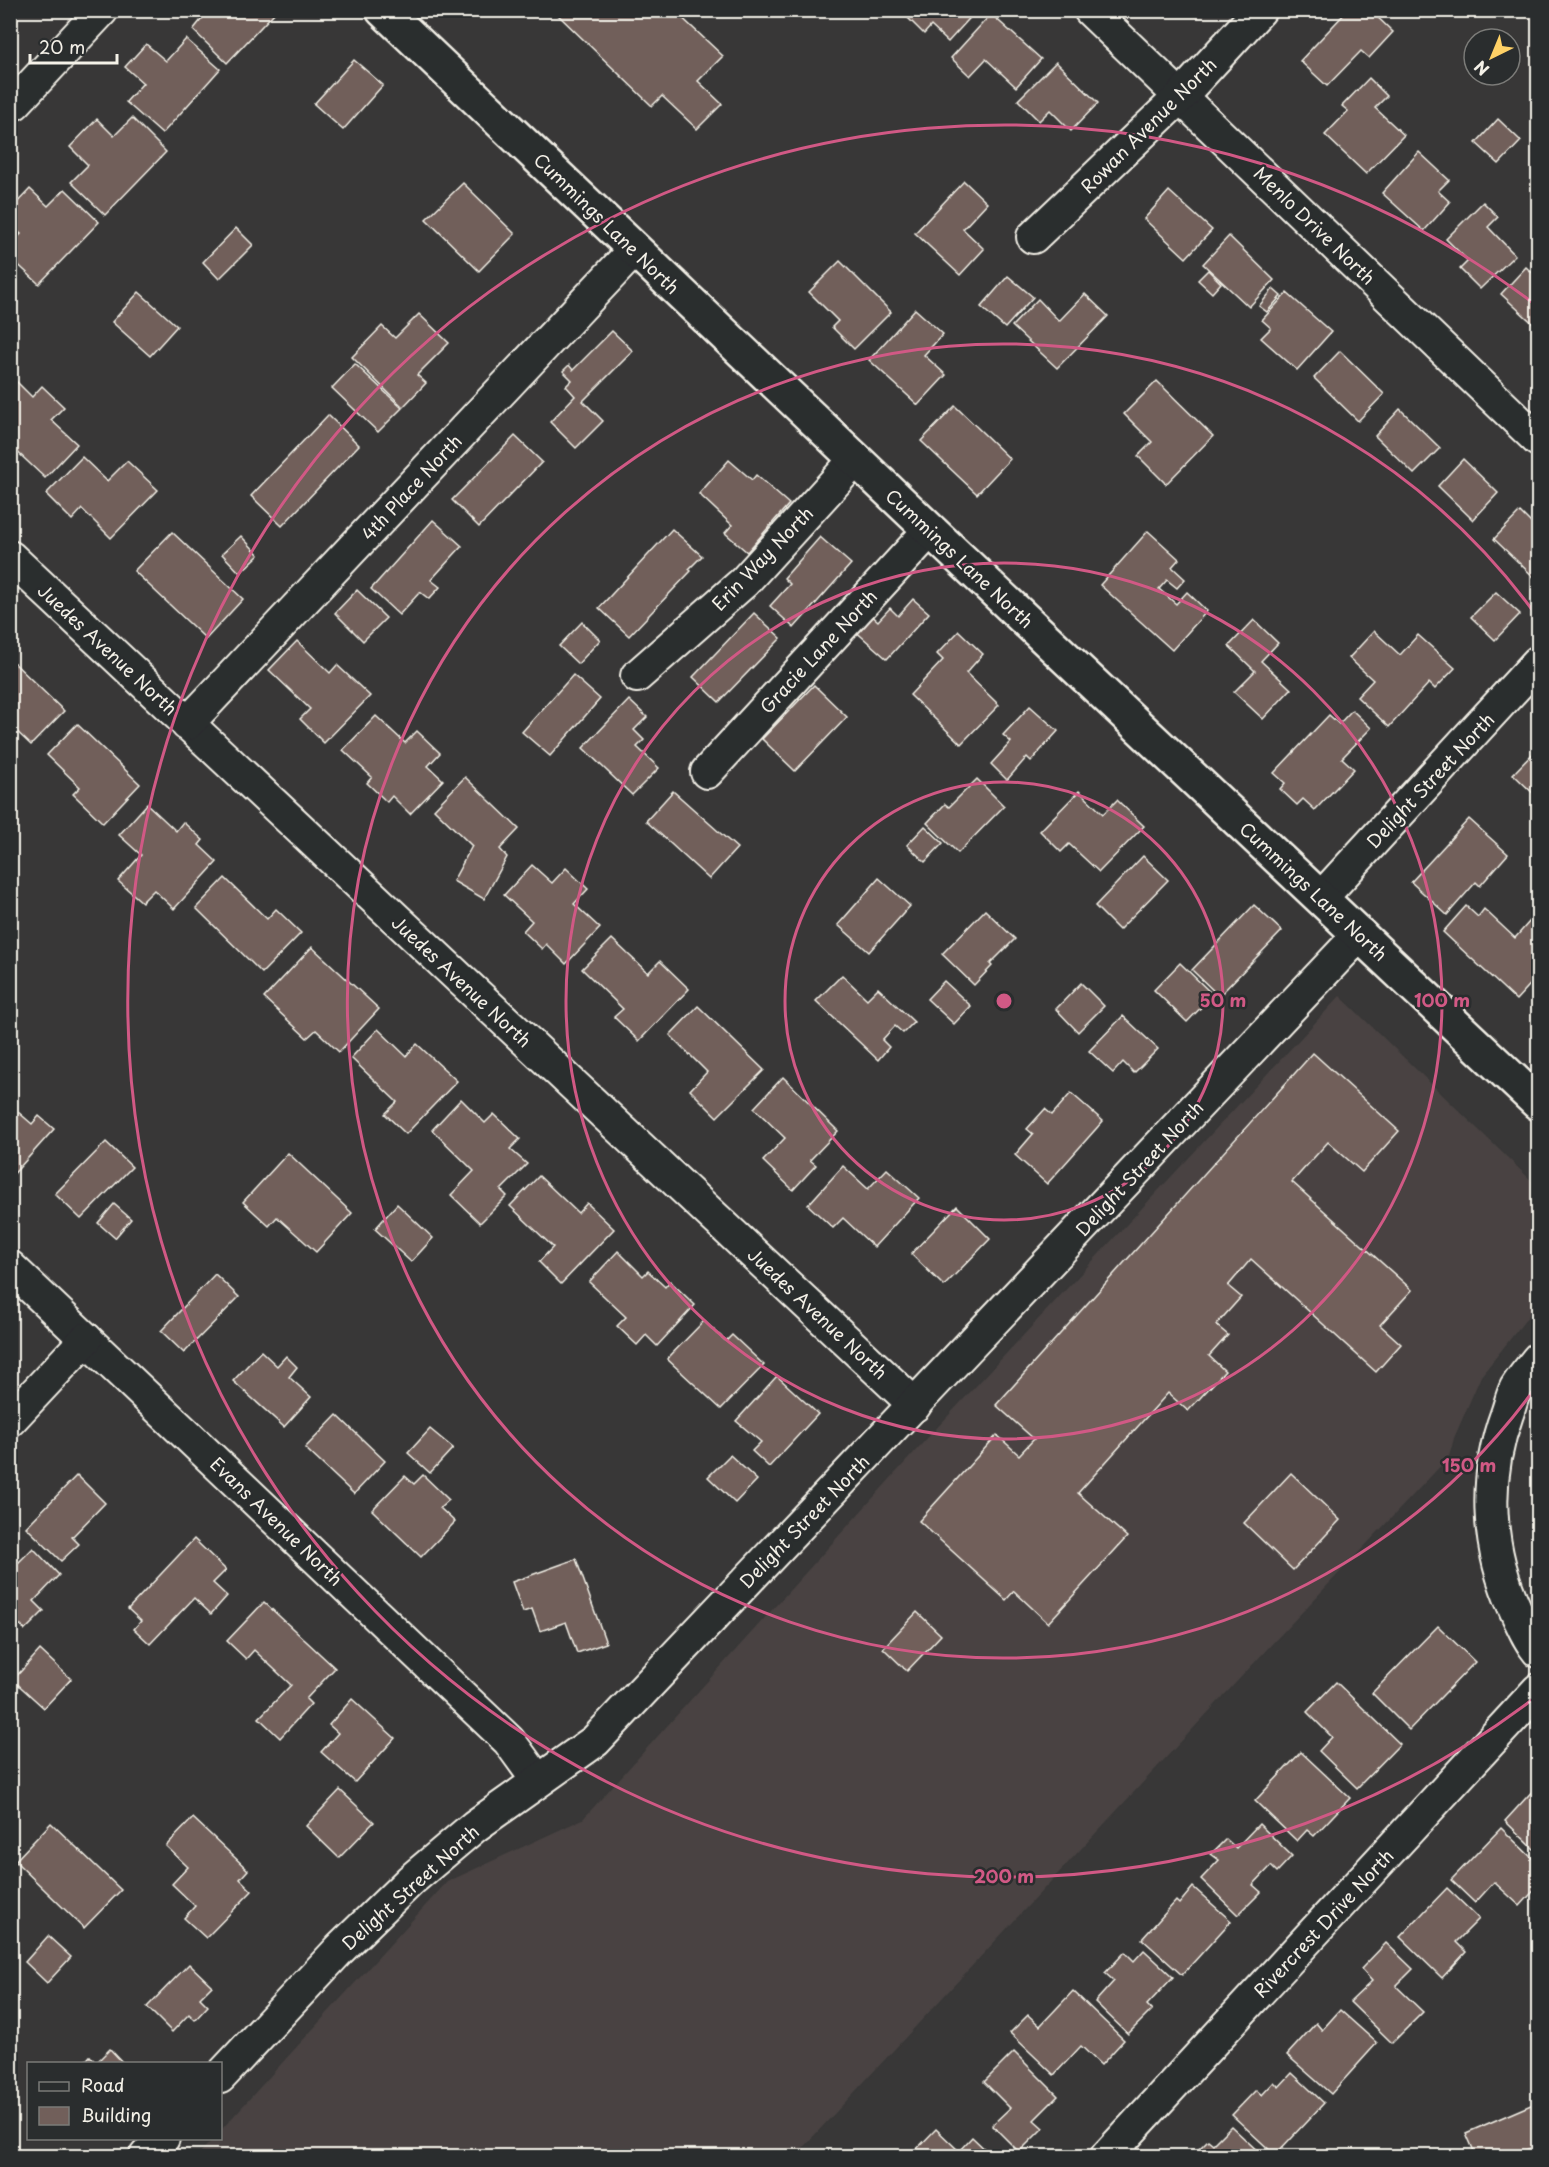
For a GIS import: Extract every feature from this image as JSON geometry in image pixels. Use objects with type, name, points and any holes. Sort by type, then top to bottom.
[{"type":"street","points":[[15,103],[102,10]]},
{"type":"street","name":"Cummings Lane North","points":[[383,10],[930,530],[1539,1103]]},
{"type":"street","name":"Menlo Drive North","points":[[1090,10],[1539,440]]},
{"type":"street","name":"Rowan Avenue North","points":[[1033,237],[1180,96],[1260,10]]},
{"type":"street","name":"4th Place North","points":[[188,724],[635,249]]},
{"type":"street","name":"Erin Way North","points":[[637,676],[744,582],[856,459]]},
{"type":"street","name":"Gracie Lane North","points":[[707,772],[930,530]]},
{"type":"street","name":"Juedes Avenue North","points":[[10,556],[915,1404]]},
{"type":"street","name":"Delight Street North","points":[[1322,898],[1539,662]]},
{"type":"street","name":"Delight Street North","points":[[222,2075],[340,1949],[411,1880],[475,1826],[596,1741],[1360,934]]},
{"type":"street","name":"Evans Avenue North","points":[[10,1267],[509,1742],[538,1781]]},
{"type":"street","points":[[10,1420],[86,1340]]},
{"type":"street","points":[[1539,1359],[1516,1389],[1496,1451],[1491,1490],[1491,1526],[1498,1567],[1510,1600],[1530,1641],[1539,1651]]},
{"type":"street","name":"Rivercrest Drive North","points":[[1107,2157],[1539,1690]]},
{"type":"street","points":[[146,2157],[162,2140]]},
{"type":"shaded area","points":[[1340,996],[1538,1187],[1538,1304],[1481,1376],[1454,1438],[1449,1457],[795,2156],[197,2156],[212,2140],[222,2140],[222,2129],[447,1882],[583,1819],[920,1446]]},
{"type":"building","points":[[209,10],[277,10],[227,63],[193,30]]},
{"type":"building","points":[[559,10],[678,10],[676,12],[723,56],[698,81],[722,104],[697,129],[662,96],[652,106],[556,13]]},
{"type":"building","points":[[900,10],[977,10],[948,42],[931,26],[924,34]]},
{"type":"building","points":[[1348,10],[1370,10],[1393,32],[1369,58],[1361,51],[1327,86],[1300,61]]},
{"type":"building","points":[[991,14],[1041,59],[1016,87],[986,59],[970,76],[951,58]]},
{"type":"building","points":[[186,39],[220,69],[162,134],[126,102],[143,83],[125,67],[146,44],[166,61]]},
{"type":"building","points":[[354,60],[383,85],[343,130],[314,104]]},
{"type":"building","points":[[1056,62],[1098,103],[1071,131],[1050,110],[1039,121],[1018,100]]},
{"type":"building","points":[[1369,78],[1387,96],[1375,108],[1404,135],[1366,174],[1325,135],[1348,111],[1342,106]]},
{"type":"building","points":[[132,118],[166,152],[105,215],[71,182],[88,165],[70,147],[97,119],[114,136]]},
{"type":"building","points":[[1498,119],[1521,141],[1499,164],[1476,143]]},
{"type":"building","points":[[1419,152],[1449,180],[1438,191],[1450,202],[1424,231],[1382,193]]},
{"type":"building","points":[[964,181],[987,203],[963,229],[984,249],[960,275],[915,233]]},
{"type":"building","points":[[463,183],[515,234],[479,271],[426,219]]},
{"type":"building","points":[[30,189],[48,206],[65,189],[99,222],[39,284],[10,257],[10,245],[21,234],[10,224],[10,210]]},
{"type":"building","points":[[1169,191],[1212,230],[1186,258],[1144,219]]},
{"type":"building","points":[[1483,202],[1498,217],[1488,227],[1515,255],[1480,289],[1460,269],[1468,261],[1446,239]]},
{"type":"building","points":[[236,228],[253,245],[219,279],[203,262]]},
{"type":"building","points":[[1229,236],[1274,280],[1249,307],[1203,264]]},
{"type":"building","points":[[840,261],[891,312],[854,349],[832,327],[838,321],[809,292]]},
{"type":"building","points":[[1526,267],[1538,278],[1538,328],[1501,294]]},
{"type":"building","points":[[1208,270],[1221,283],[1212,293],[1198,280]]},
{"type":"building","points":[[1008,276],[1033,297],[1005,328],[981,307]]},
{"type":"building","points":[[1273,289],[1281,296],[1267,312],[1259,306]]},
{"type":"building","points":[[139,292],[177,326],[150,356],[112,322]]},
{"type":"building","points":[[1287,293],[1331,332],[1297,370],[1261,338],[1271,328],[1262,320]]},
{"type":"building","points":[[1085,294],[1108,316],[1057,368],[1012,326],[1038,299],[1059,321]]},
{"type":"building","points":[[915,309],[943,334],[924,355],[946,375],[918,405],[869,360]]},
{"type":"building","points":[[419,314],[449,343],[417,375],[426,383],[403,407],[352,357],[382,326],[395,338]]},
{"type":"building","points":[[612,331],[633,351],[583,401],[603,421],[576,448],[550,422],[575,396],[566,386],[572,380],[563,371],[569,365],[573,370]]},
{"type":"building","points":[[1340,351],[1384,394],[1358,421],[1314,378]]},
{"type":"building","points":[[355,364],[402,408],[378,432],[332,388]]},
{"type":"building","points":[[14,379],[32,397],[42,386],[64,407],[51,420],[77,444],[45,478],[10,445],[10,383]]},
{"type":"building","points":[[1157,381],[1213,436],[1166,484],[1138,456],[1152,442],[1124,414]]},
{"type":"building","points":[[955,406],[1010,459],[977,494],[921,441]]},
{"type":"building","points":[[1400,409],[1440,448],[1414,474],[1375,436]]},
{"type":"building","points":[[328,415],[359,445],[282,526],[251,496]]},
{"type":"building","points":[[515,436],[542,462],[479,527],[452,500]]},
{"type":"building","points":[[82,457],[107,481],[127,461],[158,490],[111,538],[82,509],[72,520],[46,494]]},
{"type":"building","points":[[1463,459],[1498,493],[1473,520],[1438,486]]},
{"type":"building","points":[[729,460],[752,480],[756,475],[789,504],[747,552],[725,533],[732,525],[699,494]]},
{"type":"building","points":[[1520,512],[1538,530],[1538,581],[1494,539]]},
{"type":"building","points":[[433,520],[462,546],[431,580],[440,587],[429,599],[420,592],[399,615],[371,589]]},
{"type":"building","points":[[672,529],[702,556],[689,569],[691,571],[629,636],[599,608]]},
{"type":"building","points":[[1148,531],[1179,559],[1172,567],[1185,579],[1177,588],[1167,580],[1159,589],[1176,604],[1187,592],[1207,611],[1172,650],[1100,585]]},
{"type":"building","points":[[172,532],[243,599],[206,639],[134,571]]},
{"type":"building","points":[[241,536],[259,555],[240,573],[222,554]]},
{"type":"building","points":[[820,537],[851,564],[794,628],[770,606],[790,584],[784,578]]},
{"type":"building","points":[[357,590],[386,618],[363,641],[335,613]]},
{"type":"building","points":[[1496,592],[1520,614],[1495,640],[1471,617]]},
{"type":"building","points":[[913,599],[929,613],[887,659],[853,629],[868,612],[878,621],[890,608],[898,616]]},
{"type":"building","points":[[754,613],[781,638],[719,702],[693,677]]},
{"type":"building","points":[[1254,620],[1278,643],[1261,661],[1291,689],[1263,719],[1234,692],[1255,671],[1229,646]]},
{"type":"building","points":[[582,622],[600,640],[578,664],[559,646]]},
{"type":"building","points":[[959,631],[983,654],[966,673],[999,705],[961,744],[910,695],[943,660],[937,654]]},
{"type":"building","points":[[1374,631],[1400,655],[1418,635],[1455,668],[1435,689],[1429,683],[1389,727],[1357,697],[1373,680],[1349,658]]},
{"type":"building","points":[[297,641],[330,673],[337,665],[370,696],[324,743],[300,719],[310,709],[269,670]]},
{"type":"building","points":[[10,659],[64,711],[31,745],[10,725]]},
{"type":"building","points":[[573,675],[600,699],[550,756],[522,732]]},
{"type":"building","points":[[814,685],[847,717],[795,771],[762,739]]},
{"type":"building","points":[[629,700],[647,717],[634,730],[644,740],[637,747],[659,768],[632,795],[583,748]]},
{"type":"building","points":[[1030,706],[1058,731],[1031,761],[1027,757],[1007,780],[991,764],[1011,742],[1003,735]]},
{"type":"building","points":[[1352,710],[1371,728],[1342,758],[1354,769],[1315,810],[1303,799],[1297,805],[1280,789],[1285,783],[1274,773],[1329,715],[1339,724]]},
{"type":"building","points":[[376,716],[405,743],[417,731],[440,753],[428,766],[443,780],[410,814],[392,796],[387,802],[367,783],[372,777],[343,750]]},
{"type":"building","points":[[77,724],[140,784],[103,823],[73,794],[80,787],[47,755]]},
{"type":"building","points":[[1538,748],[1538,798],[1513,774]]},
{"type":"building","points":[[465,777],[519,829],[500,849],[507,857],[484,899],[453,881],[472,846],[434,809]]},
{"type":"building","points":[[977,779],[1004,806],[958,853],[927,823],[945,804],[949,807]]},
{"type":"building","points":[[673,791],[737,848],[709,879],[646,821]]},
{"type":"building","points":[[1079,791],[1103,814],[1117,800],[1144,826],[1099,872],[1069,844],[1061,852],[1040,831]]},
{"type":"building","points":[[147,804],[176,831],[183,822],[203,840],[199,845],[217,862],[174,909],[154,890],[142,902],[118,881],[141,855],[119,835]]},
{"type":"building","points":[[1469,819],[1508,854],[1480,886],[1476,882],[1447,915],[1411,882]]},
{"type":"building","points":[[925,826],[943,843],[925,862],[907,845]]},
{"type":"building","points":[[1143,856],[1168,880],[1119,930],[1095,906]]},
{"type":"building","points":[[532,865],[552,883],[566,868],[588,889],[574,904],[600,928],[566,964],[546,944],[542,949],[523,931],[532,921],[504,895]]},
{"type":"building","points":[[225,878],[267,919],[276,909],[301,933],[262,973],[196,908]]},
{"type":"building","points":[[879,878],[910,906],[869,952],[838,925]]},
{"type":"building","points":[[1254,905],[1282,931],[1219,996],[1192,970]]},
{"type":"building","points":[[1466,906],[1478,917],[1484,909],[1515,938],[1538,912],[1538,976],[1516,1000],[1443,932]]},
{"type":"building","points":[[985,910],[1015,939],[990,964],[992,966],[974,985],[942,954]]},
{"type":"building","points":[[612,939],[648,973],[660,961],[689,989],[639,1041],[614,1017],[623,1009],[582,969]]},
{"type":"building","points":[[312,947],[379,1009],[339,1052],[316,1030],[307,1038],[264,998]]},
{"type":"building","points":[[1180,963],[1213,995],[1187,1022],[1154,990]]},
{"type":"building","points":[[842,975],[867,999],[878,988],[914,1022],[903,1033],[895,1026],[882,1040],[889,1047],[878,1060],[816,1001]]},
{"type":"building","points":[[944,981],[971,1006],[954,1024],[927,999]]},
{"type":"building","points":[[1081,983],[1104,1006],[1078,1032],[1056,1009]]},
{"type":"building","points":[[698,1006],[764,1070],[717,1117],[690,1090],[707,1072],[670,1035]]},
{"type":"building","points":[[1123,1016],[1158,1049],[1134,1073],[1123,1062],[1113,1073],[1089,1051]]},
{"type":"building","points":[[378,1029],[406,1056],[417,1044],[457,1081],[406,1134],[385,1114],[397,1102],[351,1058]]},
{"type":"building","points":[[1313,1053],[1399,1131],[1362,1172],[1328,1142],[1292,1182],[1412,1290],[1380,1325],[1401,1344],[1376,1372],[1251,1259],[1228,1286],[1241,1297],[1216,1325],[1228,1335],[1209,1356],[1225,1371],[1188,1411],[1168,1393],[1078,1493],[1127,1537],[1048,1623],[1014,1591],[1006,1600],[919,1521],[997,1435],[1019,1455],[1034,1439],[996,1405]]},
{"type":"building","points":[[783,1077],[838,1131],[810,1160],[816,1165],[793,1190],[763,1161],[785,1138],[754,1108]]},
{"type":"building","points":[[1071,1093],[1103,1121],[1047,1184],[1015,1155],[1033,1134],[1027,1129],[1045,1109],[1052,1115]]},
{"type":"building","points":[[461,1099],[485,1123],[494,1114],[520,1139],[510,1149],[527,1164],[501,1190],[507,1196],[480,1223],[451,1195],[474,1171],[432,1130]]},
{"type":"building","points":[[10,1105],[32,1124],[39,1116],[54,1129],[10,1178]]},
{"type":"building","points":[[106,1142],[132,1167],[81,1219],[55,1194]]},
{"type":"building","points":[[288,1153],[352,1213],[316,1252],[277,1217],[269,1226],[243,1202]]},
{"type":"building","points":[[843,1166],[868,1189],[887,1169],[919,1198],[874,1247],[843,1218],[833,1228],[808,1205]]},
{"type":"building","points":[[539,1176],[578,1213],[587,1203],[614,1229],[561,1284],[539,1262],[553,1247],[510,1206]]},
{"type":"building","points":[[114,1204],[131,1219],[115,1238],[98,1223]]},
{"type":"building","points":[[397,1204],[433,1238],[411,1262],[375,1229]]},
{"type":"building","points":[[957,1206],[990,1239],[944,1286],[911,1254]]},
{"type":"building","points":[[618,1251],[643,1276],[648,1271],[665,1287],[670,1281],[695,1305],[657,1346],[646,1335],[637,1345],[617,1326],[626,1317],[589,1282]]},
{"type":"building","points":[[215,1274],[239,1297],[184,1353],[161,1331]]},
{"type":"building","points":[[704,1321],[726,1341],[732,1335],[764,1365],[721,1409],[667,1359]]},
{"type":"building","points":[[261,1351],[277,1366],[286,1356],[297,1367],[289,1377],[311,1397],[284,1427],[233,1381]]},
{"type":"building","points":[[777,1376],[818,1414],[769,1467],[752,1451],[761,1442],[736,1421]]},
{"type":"building","points":[[337,1415],[385,1461],[354,1494],[305,1448]]},
{"type":"building","points":[[430,1429],[453,1448],[430,1473],[408,1453]]},
{"type":"building","points":[[730,1455],[757,1480],[735,1503],[708,1477]]},
{"type":"building","points":[[1291,1473],[1340,1520],[1293,1570],[1244,1523]]},
{"type":"building","points":[[77,1475],[105,1503],[72,1537],[79,1544],[61,1561],[26,1527]]},
{"type":"building","points":[[423,1475],[449,1500],[440,1508],[455,1522],[421,1557],[372,1510],[405,1476],[414,1484]]},
{"type":"building","points":[[194,1539],[226,1570],[213,1583],[227,1596],[211,1614],[194,1598],[150,1644],[134,1629],[141,1621],[128,1609]]},
{"type":"building","points":[[33,1548],[59,1575],[34,1601],[44,1611],[25,1630],[10,1615],[10,1571]]},
{"type":"building","points":[[576,1559],[606,1643],[577,1653],[566,1622],[540,1631],[532,1609],[523,1612],[512,1582]]},
{"type":"building","points":[[264,1602],[335,1668],[306,1699],[311,1704],[280,1738],[259,1718],[291,1685],[254,1650],[246,1659],[227,1641]]},
{"type":"building","points":[[917,1612],[941,1635],[907,1671],[883,1648]]},
{"type":"building","points":[[1438,1626],[1475,1662],[1409,1730],[1372,1693]]},
{"type":"building","points":[[40,1650],[71,1679],[44,1708],[13,1680]]},
{"type":"building","points":[[1336,1682],[1400,1744],[1357,1788],[1319,1751],[1332,1737],[1307,1712]]},
{"type":"building","points":[[352,1699],[395,1738],[355,1782],[321,1752],[338,1733],[329,1725]]},
{"type":"building","points":[[1301,1752],[1350,1798],[1314,1836],[1307,1830],[1297,1841],[1255,1801]]},
{"type":"building","points":[[1538,1785],[1538,1853],[1505,1821]]},
{"type":"building","points":[[340,1790],[374,1822],[339,1858],[306,1826]]},
{"type":"building","points":[[193,1818],[248,1870],[240,1879],[252,1891],[206,1938],[184,1918],[195,1906],[172,1884],[188,1867],[166,1846]]},
{"type":"building","points":[[51,1823],[121,1890],[84,1928],[15,1861]]},
{"type":"building","points":[[1259,1824],[1292,1856],[1277,1872],[1271,1866],[1253,1885],[1261,1892],[1238,1915],[1201,1879],[1219,1860],[1211,1854],[1226,1839],[1236,1848]]},
{"type":"building","points":[[1501,1828],[1538,1864],[1538,1886],[1520,1906],[1494,1882],[1475,1903],[1451,1880]]},
{"type":"building","points":[[1193,1887],[1231,1921],[1182,1975],[1142,1939],[1176,1901],[1179,1904]]},
{"type":"building","points":[[1447,1888],[1479,1919],[1456,1942],[1466,1952],[1442,1978],[1400,1937]]},
{"type":"building","points":[[48,1936],[71,1957],[47,1983],[25,1962]]},
{"type":"building","points":[[1386,1943],[1413,1969],[1396,1986],[1423,2012],[1392,2043],[1350,2002],[1372,1981],[1361,1969]]},
{"type":"building","points":[[1144,1950],[1173,1977],[1147,2005],[1152,2010],[1128,2034],[1095,2002],[1114,1981],[1105,1973],[1125,1952],[1134,1961]]},
{"type":"building","points":[[189,1964],[212,1986],[200,1998],[208,2006],[195,2020],[189,2014],[172,2032],[147,2007]]},
{"type":"building","points":[[1073,1991],[1124,2040],[1101,2065],[1081,2046],[1054,2075],[1010,2033],[1028,2015],[1040,2026]]},
{"type":"building","points":[[1340,2010],[1377,2043],[1331,2094],[1287,2055],[1316,2023],[1322,2030]]},
{"type":"building","points":[[110,2049],[122,2062],[97,2062]]},
{"type":"building","points":[[1014,2052],[1058,2096],[1034,2120],[1043,2128],[1019,2152],[992,2125],[1010,2108],[984,2082]]},
{"type":"building","points":[[90,2056],[95,2062],[85,2062]]},
{"type":"building","points":[[1292,2073],[1324,2103],[1275,2155],[1232,2115],[1256,2090],[1262,2095],[1274,2082],[1279,2087]]},
{"type":"building","points":[[1538,2102],[1538,2145],[1511,2156],[1476,2156],[1466,2133]]},
{"type":"building","points":[[1231,2126],[1263,2156],[1192,2156],[1208,2140],[1213,2144]]},
{"type":"building","points":[[936,2129],[959,2151],[972,2137],[992,2156],[910,2156]]}]
